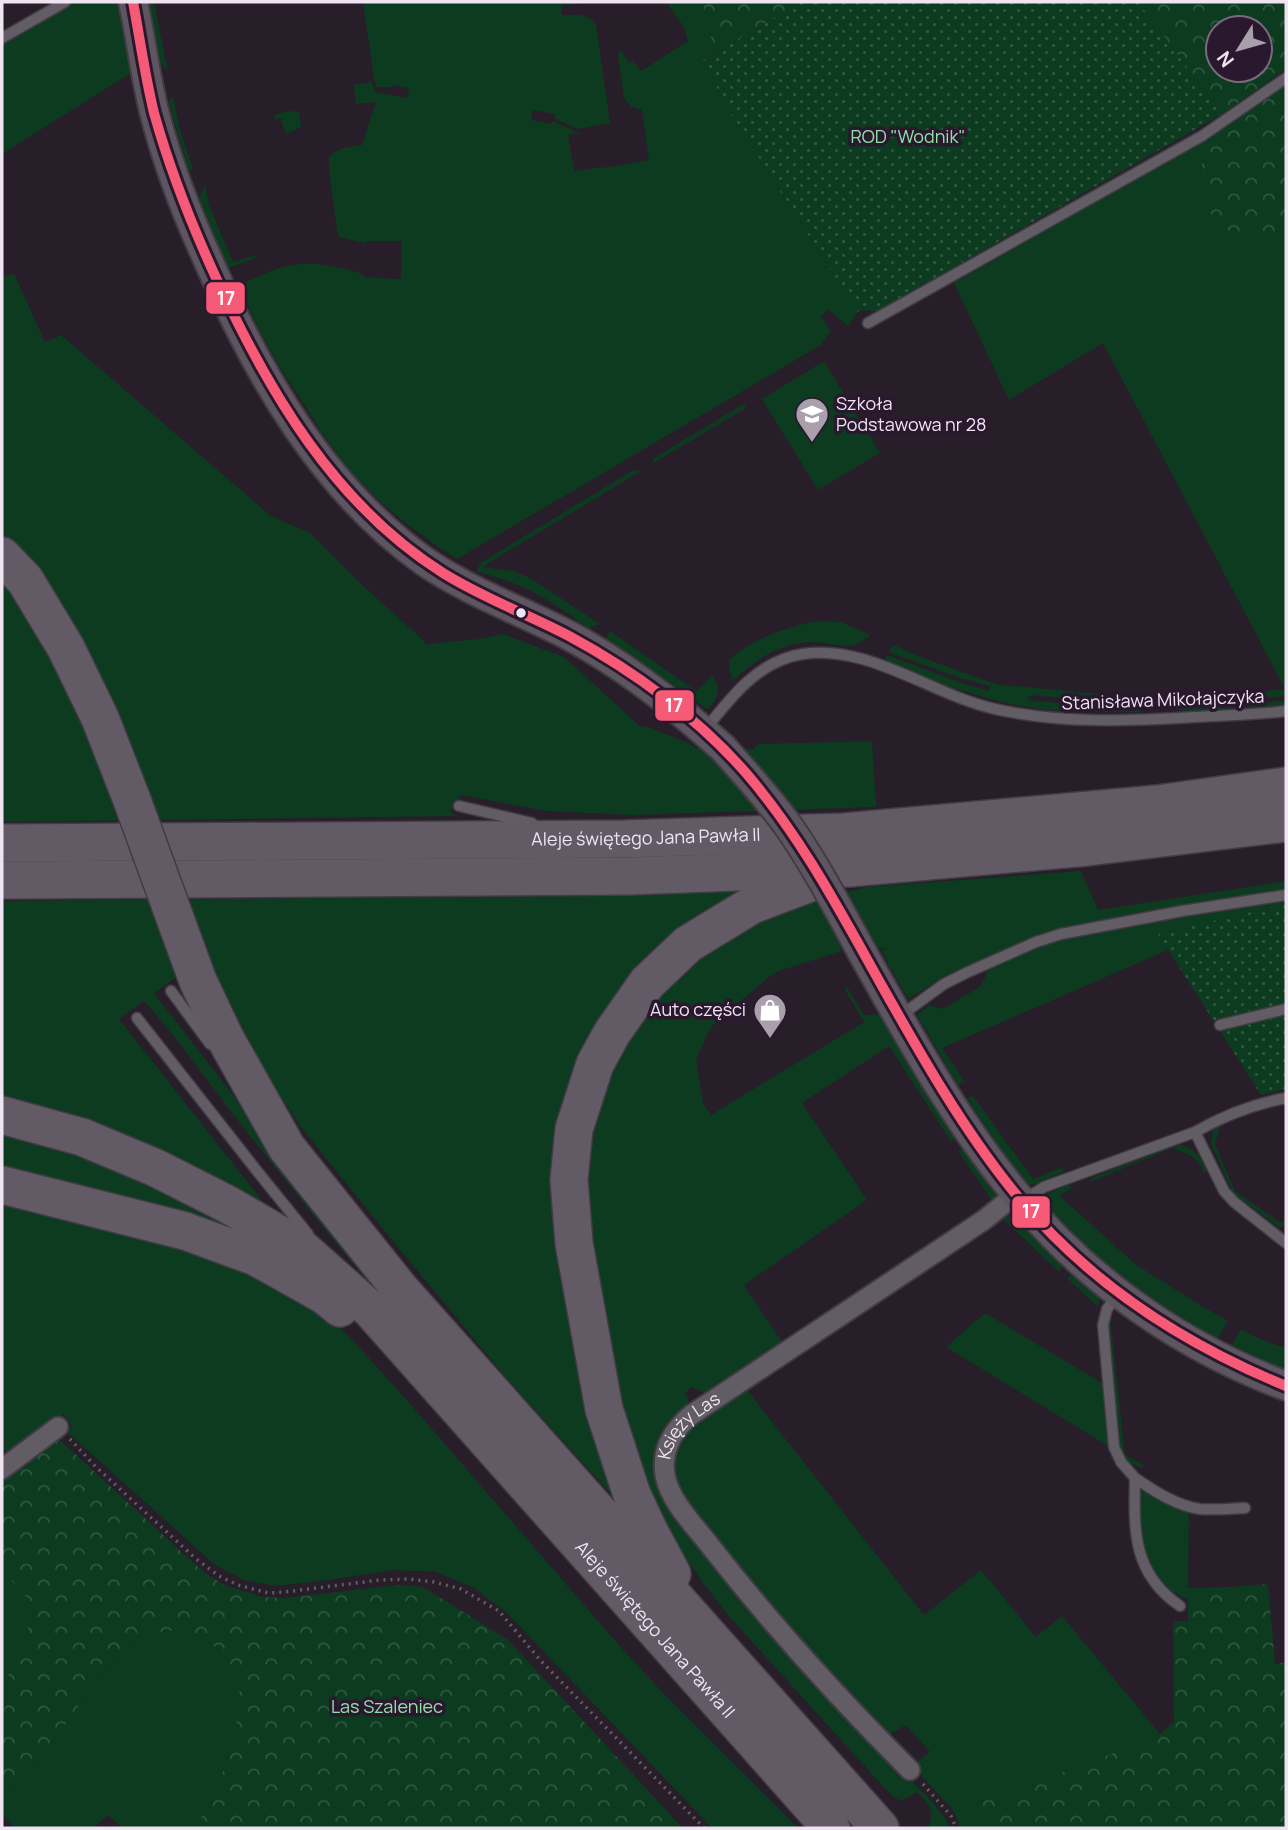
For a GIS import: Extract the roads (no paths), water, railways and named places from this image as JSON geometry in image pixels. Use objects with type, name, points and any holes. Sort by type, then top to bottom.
[{"type":"highway","points":[[2,556],[25,580],[66,649],[100,718],[198,981],[225,1038],[287,1149],[400,1289],[736,1667]]},
{"type":"highway","name":"Aleje świętego Jana Pawła II","points":[[2,843],[625,839],[844,832],[1157,804],[1286,786]]},
{"type":"highway","points":[[6,881],[630,876],[849,868],[1112,844],[1286,823]]},
{"type":"highway","points":[[736,1667],[685,1595],[648,1529],[626,1480],[604,1409],[574,1242],[569,1180],[574,1129],[595,1064],[612,1034],[647,983],[688,944],[752,905],[849,868]]},
{"type":"highway","points":[[2,1115],[82,1137],[156,1168],[227,1204],[299,1246],[371,1310],[478,1433]]},
{"type":"highway","points":[[2,1185],[185,1231],[256,1257],[324,1295],[380,1342],[478,1433]]},
{"type":"highway","name":"Aleje świętego Jana Pawła II","points":[[478,1433],[831,1828]]},
{"type":"highway","name":"Aleje świętego Jana Pawła II","points":[[736,1667],[877,1825]]},
{"type":"street","points":[[133,2],[154,111],[192,225],[257,361],[304,437],[321,459],[380,525],[424,561],[447,576],[569,636],[612,661],[664,698],[714,740],[763,794],[791,830],[958,1114],[1019,1198],[1062,1244],[1118,1293],[1201,1347],[1286,1386]]},
{"type":"street","name":"Księży Las","points":[[910,1770],[783,1635],[689,1519],[669,1488],[665,1477],[665,1454],[672,1434],[691,1415],[1019,1198]]},
{"type":"street","points":[[2,1469],[58,1427]]},
{"type":"lane","points":[[2,38],[65,2]]},
{"type":"lane","points":[[868,323],[1202,136],[1286,78]]},
{"type":"lane","name":"Stanisława Mikołajczyka","points":[[714,740],[734,694],[750,679],[782,659],[820,652],[861,659],[963,700],[1024,716],[1088,721],[1250,715],[1286,711]]},
{"type":"lane","points":[[459,806],[539,824]]},
{"type":"lane","points":[[564,829],[625,839]]},
{"type":"lane","points":[[900,1016],[956,978],[1061,934],[1286,895]]},
{"type":"lane","points":[[171,991],[212,1048]]},
{"type":"lane","points":[[1220,1025],[1286,1009]]},
{"type":"lane","points":[[137,1018],[318,1246]]},
{"type":"lane","points":[[237,1081],[287,1149]]},
{"type":"lane","points":[[1019,1198],[1195,1132],[1217,1120],[1254,1106],[1286,1098]]},
{"type":"lane","points":[[1195,1132],[1224,1191],[1286,1243]]},
{"type":"lane","points":[[327,1257],[371,1310]]},
{"type":"lane","points":[[1118,1293],[1107,1309],[1103,1325],[1114,1447],[1121,1462],[1135,1478],[1185,1506],[1210,1509],[1245,1508]]},
{"type":"lane","points":[[1135,1478],[1135,1530],[1140,1556],[1145,1569],[1161,1591],[1180,1606]]},
{"type":"place","name":"Szkoła Podstawowa nr 28","points":[[812,444]]},
{"type":"place","name":"Auto części","points":[[770,1040]]},
{"type":"park label","name":"ROD \"Wodnik\"","points":[[908,137]]},
{"type":"park label","name":"Las Szaleniec","points":[[387,1707]]}]
